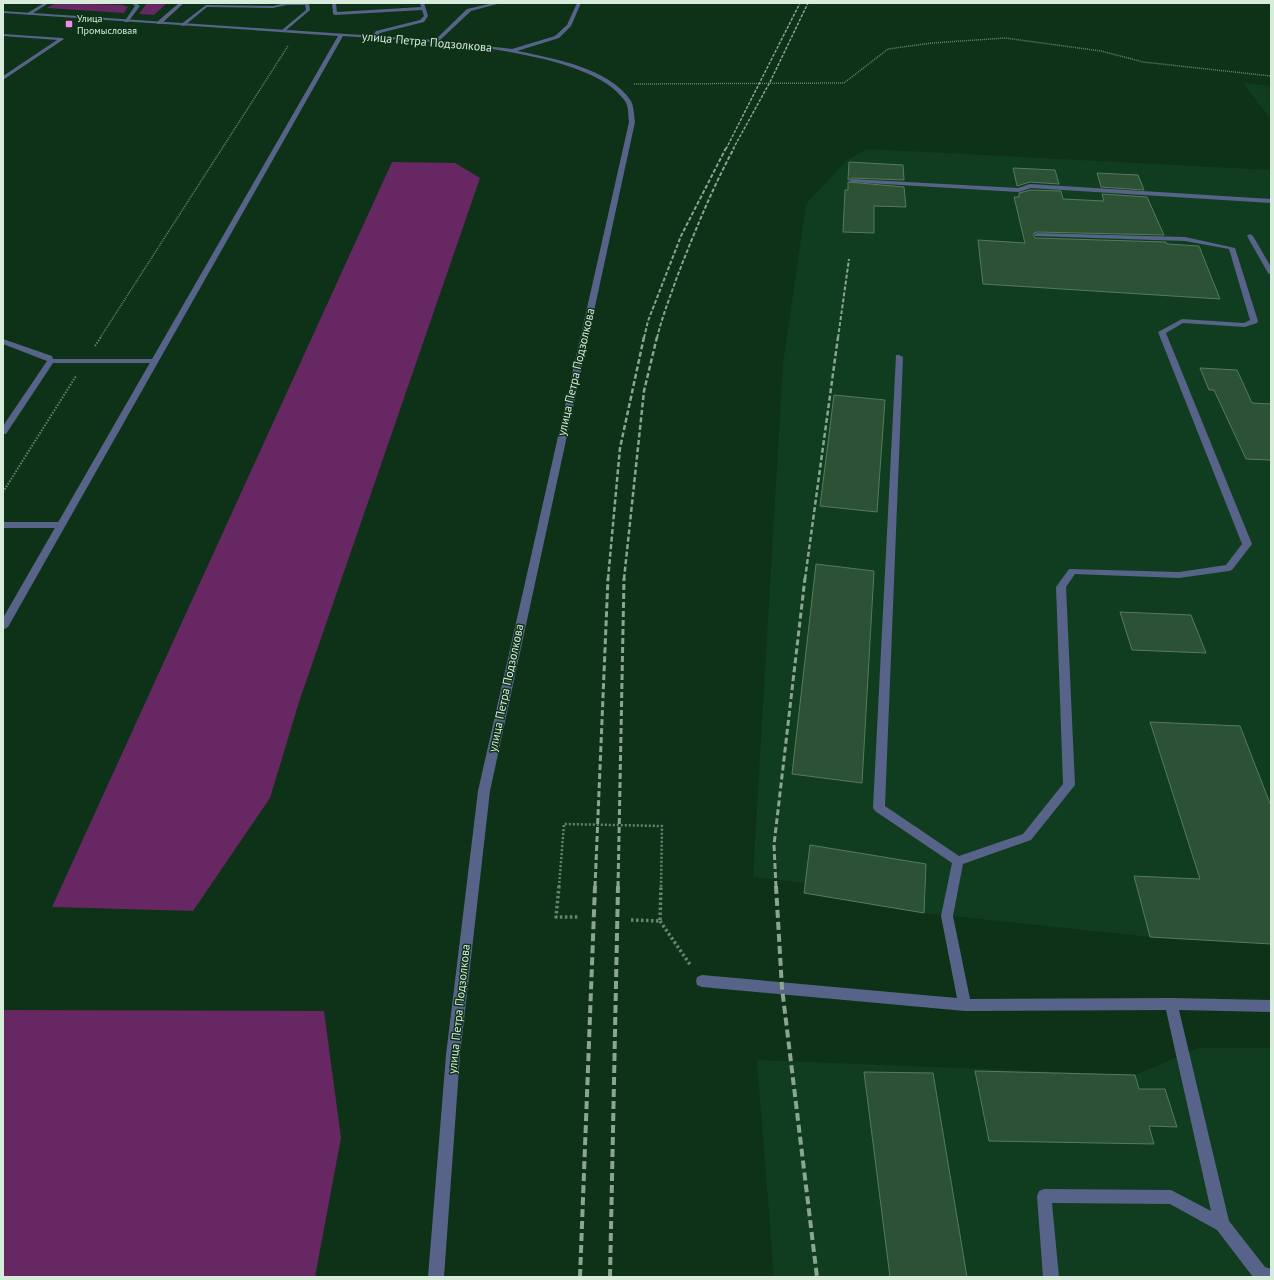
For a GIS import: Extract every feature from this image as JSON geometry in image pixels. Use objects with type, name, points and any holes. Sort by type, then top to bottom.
[{"type":"street","points":[[28,14],[48,3]]},
{"type":"street","points":[[126,21],[138,6],[133,3]]},
{"type":"street","points":[[159,23],[182,3]]},
{"type":"street","points":[[334,3],[335,14],[423,5],[426,16],[422,21],[378,32],[373,37]]},
{"type":"street","points":[[436,41],[469,10],[499,3]]},
{"type":"street","points":[[510,50],[521,49],[557,37],[568,26],[579,3]]},
{"type":"street","points":[[182,25],[207,4],[273,7],[287,4],[307,4],[308,10],[284,31]]},
{"type":"street","name":"улица Петра Подзолкова","points":[[3,12],[436,41],[510,50],[556,61],[606,80],[616,87],[628,102],[632,122],[484,791],[453,1055],[436,1277]]},
{"type":"street","points":[[3,35],[62,39],[3,78]]},
{"type":"street","points":[[3,627],[341,35]]},
{"type":"street","points":[[852,181],[1019,190],[1030,186],[1271,201]]},
{"type":"street","points":[[958,861],[1027,837],[1069,785],[1062,587],[1072,571],[1179,575],[1229,568],[1247,544],[1162,332],[1182,321],[1245,325],[1254,321],[1232,248],[1185,239],[1037,235]]},
{"type":"street","points":[[1250,236],[1271,273]]},
{"type":"street","points":[[3,341],[49,358],[51,361],[154,361]]},
{"type":"street","points":[[899,357],[880,808],[958,861]]},
{"type":"street","points":[[3,432],[51,361]]},
{"type":"street","points":[[3,525],[61,525]]},
{"type":"street","points":[[958,861],[947,916],[965,1005]]},
{"type":"street","points":[[702,982],[965,1005],[1171,1004],[1271,1006]]},
{"type":"street","points":[[1171,1004],[1222,1225]]},
{"type":"street","points":[[1051,1277],[1044,1196],[1171,1197],[1222,1225],[1260,1273],[1271,1277]]},
{"type":"path","points":[[3,492],[85,361],[296,32]]},
{"type":"path","points":[[629,83],[694,85],[776,82],[844,83],[888,49],[932,43],[1004,38],[1101,51],[1143,62],[1271,76]]},
{"type":"path","points":[[578,917],[556,917],[564,824],[662,826],[660,921],[702,982]]},
{"type":"path","points":[[632,920],[660,921]]},
{"type":"shaded area","points":[[56,3],[123,5],[128,7],[124,13],[47,8]]},
{"type":"shaded area","points":[[147,3],[167,3],[154,15],[139,14]]},
{"type":"shaded area","points":[[1243,83],[1271,86],[1271,119],[1249,91]]},
{"type":"shaded area","points":[[867,149],[1271,170],[1271,944],[1150,937],[924,913],[804,893],[805,883],[753,877],[783,364],[806,204],[846,161]]},
{"type":"shaded area","points":[[392,162],[455,163],[480,178],[299,702],[270,798],[193,911],[52,907]]},
{"type":"shaded area","points":[[3,1010],[324,1011],[341,1138],[315,1277],[3,1277]]},
{"type":"shaded area","points":[[1198,1048],[1271,1048],[1271,1277],[774,1277],[757,1060],[1135,1075]]},
{"type":"building","points":[[849,162],[903,165],[904,180],[852,178],[848,180]]},
{"type":"building","points":[[1013,168],[1055,170],[1059,184],[1030,182],[1017,186]]},
{"type":"building","points":[[1097,173],[1138,175],[1144,190],[1101,187]]},
{"type":"building","points":[[848,182],[904,187],[906,207],[874,206],[874,233],[843,232],[845,190],[848,190]]},
{"type":"building","points":[[1031,190],[1061,191],[1063,199],[1104,201],[1102,194],[1147,197],[1164,235],[1037,232],[1034,233],[1034,236],[1035,238],[1166,242],[1167,244],[1199,246],[1220,299],[983,284],[978,240],[1025,243],[1014,197],[1019,197],[1019,193]]},
{"type":"building","points":[[1200,368],[1237,370],[1252,403],[1271,404],[1271,460],[1246,459],[1214,390],[1209,390]]},
{"type":"building","points":[[834,395],[885,400],[877,512],[820,506]]},
{"type":"building","points":[[816,564],[874,571],[862,783],[792,774]]},
{"type":"building","points":[[1120,612],[1191,615],[1206,653],[1132,650]]},
{"type":"building","points":[[1150,722],[1240,726],[1271,806],[1271,944],[1150,937],[1134,876],[1200,879]]},
{"type":"building","points":[[810,845],[926,864],[924,913],[804,893]]},
{"type":"building","points":[[975,1071],[1135,1075],[1139,1089],[1165,1089],[1177,1127],[1149,1126],[1154,1144],[989,1141]]},
{"type":"building","points":[[864,1072],[933,1073],[967,1277],[890,1277]]},
{"type":"railway","points":[[726,149],[800,3]]},
{"type":"railway","points":[[733,149],[770,82],[808,3]]},
{"type":"railway","points":[[644,338],[648,321],[681,236],[726,148]]},
{"type":"railway","points":[[657,338],[666,307],[690,244],[711,195],[734,148]]},
{"type":"railway","points":[[838,338],[849,259]]},
{"type":"railway","points":[[608,579],[620,448],[644,337]]},
{"type":"railway","points":[[624,579],[644,391],[657,337]]},
{"type":"railway","points":[[805,579],[838,337]]},
{"type":"railway","points":[[595,887],[608,578]]},
{"type":"railway","points":[[618,887],[624,578]]},
{"type":"railway","points":[[776,887],[774,845],[805,578]]},
{"type":"railway","points":[[580,1277],[595,886]]},
{"type":"railway","points":[[610,1277],[618,886]]},
{"type":"railway","points":[[776,886],[782,988],[817,1277]]},
{"type":"place","name":"Улица Промысловая","points":[[69,24]]}]
